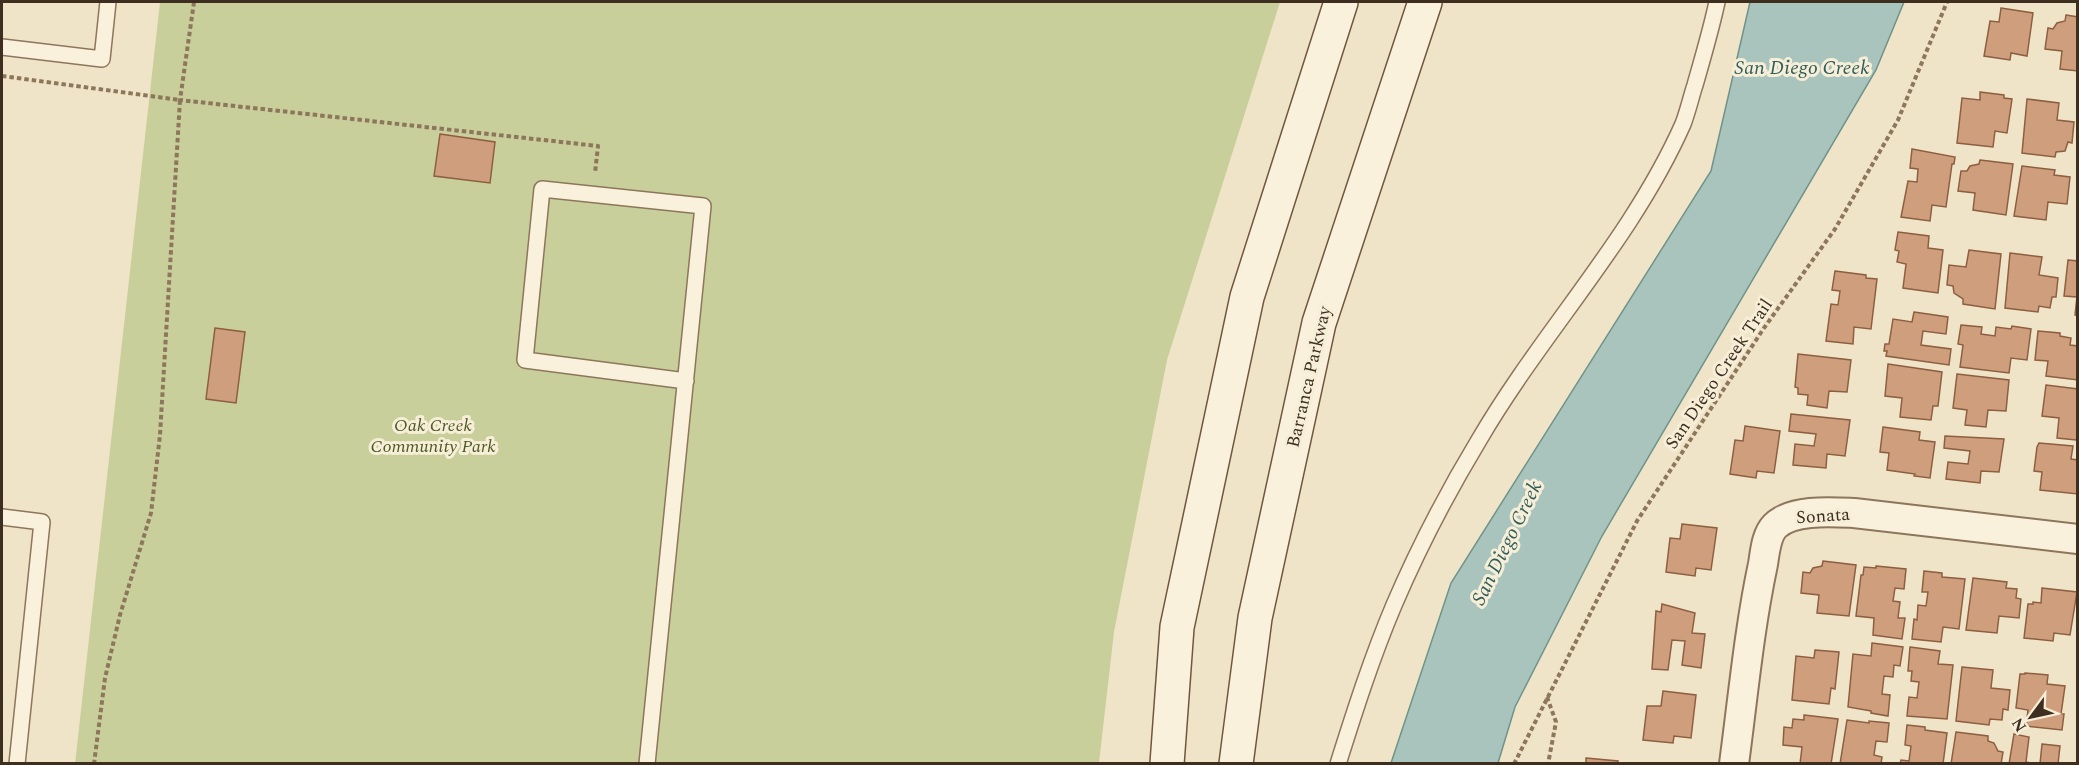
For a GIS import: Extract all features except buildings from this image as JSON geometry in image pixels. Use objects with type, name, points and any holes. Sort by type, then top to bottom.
[{"type":"main road","points":[[1167,764],[1177,627],[1247,297],[1341,2]]},
{"type":"main road","name":"Barranca Parkway","points":[[1236,764],[1255,618],[1319,323],[1425,2]]},
{"type":"street","name":"Sonata","points":[[1734,764],[1755,600],[1769,536],[1777,524],[1798,515],[1829,512],[1854,513],[2078,539]]},
{"type":"lane","points":[[2,47],[102,59],[108,2]]},
{"type":"lane","points":[[1338,764],[1363,685],[1394,605],[1437,516],[1479,439],[1534,355],[1646,194],[1683,122],[1710,34],[1717,2]]},
{"type":"lane","points":[[647,764],[686,381],[703,206],[542,189],[525,360],[686,381]]},
{"type":"lane","points":[[2,517],[42,522],[17,764]]},
{"type":"path","points":[[94,764],[105,678],[120,615],[151,513],[160,435],[180,100],[194,2]]},
{"type":"path","name":"San Diego Creek Trail","points":[[1514,764],[1637,521],[1764,328],[1835,229],[1887,140],[1898,120],[1947,2]]},
{"type":"path","points":[[2,76],[180,100],[598,146],[592,195]]},
{"type":"path","points":[[1547,697],[1556,722],[1548,764]]},
{"type":"green space","name":"Oak Creek Community Park","points":[[160,2],[1280,2],[1167,360],[1114,632],[1099,763],[75,764]]},
{"type":"water","name":"San Diego Creek","points":[[1750,2],[1904,2],[1876,70],[1602,536],[1515,707],[1498,763],[1391,763],[1451,583],[1711,171]]}]
